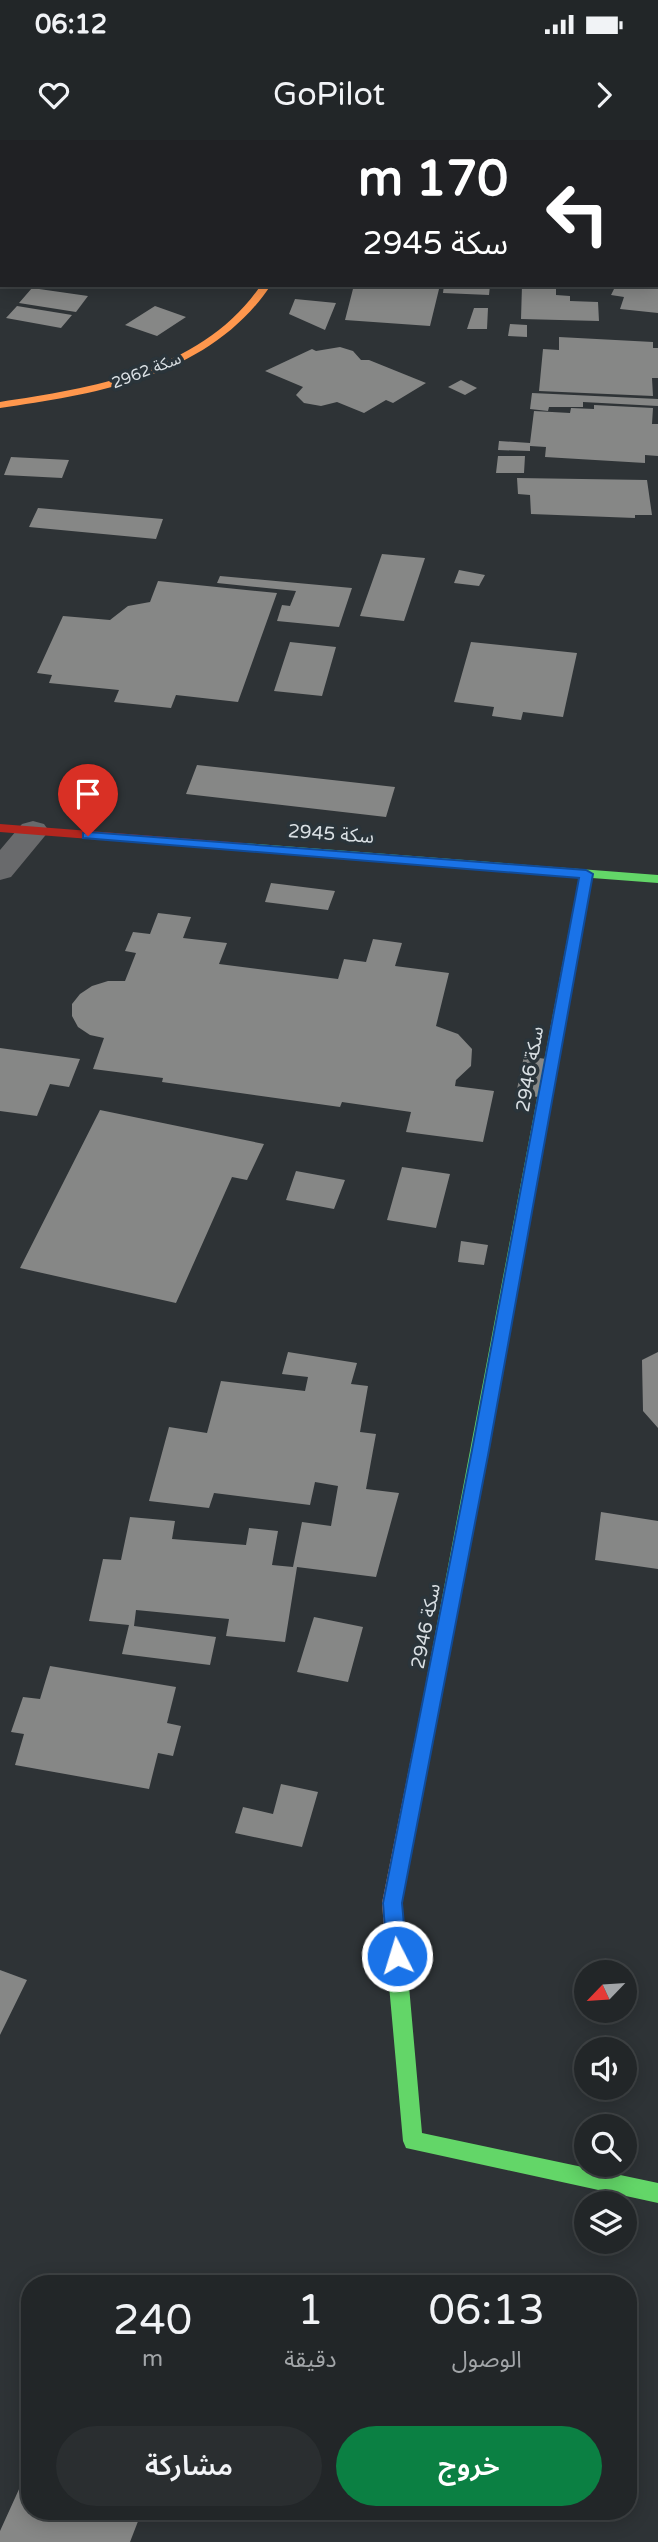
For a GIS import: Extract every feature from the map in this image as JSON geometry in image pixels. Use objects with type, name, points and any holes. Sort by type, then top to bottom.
[{"type":"street","name":"سكة 2962","points":[[0,405],[39,401],[112,384],[175,361],[224,333],[258,301],[265,287]]},
{"type":"street","name":"سكة 2945","points":[[0,828],[658,879]]},
{"type":"street","points":[[0,870],[33,831]]},
{"type":"street","name":"سكة 2946","points":[[586,874],[480,1450],[392,1903],[413,2141],[658,2193]]},
{"type":"building","points":[[353,287],[440,287],[430,326],[345,320]]},
{"type":"building","points":[[444,287],[490,287],[489,295],[443,293]]},
{"type":"building","points":[[522,287],[556,287],[556,295],[570,296],[570,301],[598,302],[599,321],[521,319]]},
{"type":"building","points":[[658,287],[658,313],[620,309],[624,297],[611,295],[614,289],[604,288]]},
{"type":"building","points":[[32,288],[88,296],[76,312],[19,303]]},
{"type":"building","points":[[295,299],[336,303],[325,330],[289,314]]},
{"type":"building","points":[[17,306],[72,315],[61,328],[6,318]]},
{"type":"building","points":[[155,306],[186,317],[157,336],[125,325]]},
{"type":"building","points":[[474,308],[488,308],[487,329],[467,329]]},
{"type":"building","points":[[510,324],[527,325],[527,337],[508,336]]},
{"type":"building","points":[[559,337],[653,342],[653,348],[658,348],[658,378],[652,378],[653,396],[539,391],[543,349],[559,350]]},
{"type":"building","points":[[340,347],[353,351],[361,360],[369,360],[426,383],[393,403],[386,400],[364,413],[337,402],[321,406],[304,403],[296,395],[303,387],[265,371],[312,349],[316,351]]},
{"type":"building","points":[[461,380],[477,388],[465,395],[448,387]]},
{"type":"building","points":[[532,393],[658,399],[658,406],[583,402],[583,407],[549,407],[548,411],[530,409]]},
{"type":"building","points":[[594,405],[653,408],[652,424],[658,424],[658,456],[645,455],[645,463],[545,457],[546,447],[530,446],[530,451],[498,450],[499,441],[530,443],[534,411],[570,413],[571,408],[594,409]]},
{"type":"building","points":[[498,456],[525,456],[524,473],[496,473]]},
{"type":"building","points":[[11,457],[69,460],[62,478],[4,475]]},
{"type":"building","points":[[517,478],[647,480],[652,515],[635,515],[635,518],[531,514],[530,495],[518,494]]},
{"type":"building","points":[[38,508],[163,519],[156,539],[29,527]]},
{"type":"building","points":[[382,554],[425,558],[404,621],[360,616]]},
{"type":"building","points":[[459,570],[485,575],[479,586],[454,583]]},
{"type":"building","points":[[220,576],[352,588],[339,627],[277,621],[282,605],[290,606],[296,591],[217,583]]},
{"type":"building","points":[[158,581],[277,593],[238,702],[176,695],[171,708],[114,702],[119,690],[49,683],[52,675],[37,673],[63,616],[110,620],[128,606],[150,602]]},
{"type":"building","points":[[290,642],[336,647],[322,696],[274,691]]},
{"type":"building","points":[[471,642],[577,653],[563,717],[523,712],[521,720],[492,716],[494,707],[454,702]]},
{"type":"building","points":[[197,765],[395,787],[386,817],[186,794]]},
{"type":"building","points":[[271,883],[335,891],[328,910],[265,902]]},
{"type":"building","points":[[158,913],[191,917],[183,938],[227,943],[219,964],[338,979],[344,959],[366,962],[373,939],[402,943],[395,966],[449,973],[436,1026],[458,1034],[472,1049],[471,1066],[456,1080],[455,1086],[494,1091],[483,1142],[406,1132],[411,1112],[342,1102],[340,1107],[162,1082],[163,1078],[93,1069],[104,1038],[90,1035],[78,1027],[72,1016],[72,1004],[92,986],[108,981],[125,981],[136,953],[125,951],[133,932],[150,934]]},
{"type":"building","points":[[0,1048],[80,1059],[69,1087],[50,1084],[37,1116],[0,1111]]},
{"type":"building","points":[[524,1056],[554,1060],[546,1098],[516,1094]]},
{"type":"building","points":[[100,1110],[264,1144],[247,1180],[232,1177],[176,1303],[20,1268]]},
{"type":"building","points":[[402,1167],[450,1174],[436,1228],[387,1220]]},
{"type":"building","points":[[296,1171],[345,1180],[334,1209],[286,1200]]},
{"type":"building","points":[[461,1241],[488,1245],[484,1265],[458,1262]]},
{"type":"building","points":[[288,1352],[357,1363],[351,1384],[368,1386],[360,1432],[376,1434],[366,1489],[399,1493],[376,1577],[297,1567],[285,1642],[226,1636],[229,1619],[136,1610],[134,1626],[216,1637],[210,1665],[122,1654],[129,1625],[89,1621],[103,1559],[121,1560],[130,1517],[175,1521],[172,1539],[246,1545],[249,1528],[278,1531],[272,1565],[293,1567],[302,1522],[331,1526],[338,1486],[315,1482],[310,1505],[214,1493],[209,1508],[149,1501],[169,1427],[207,1433],[221,1381],[305,1391],[308,1377],[282,1374]]},
{"type":"building","points":[[658,1352],[658,1428],[643,1411],[642,1360]]},
{"type":"building","points":[[601,1512],[658,1521],[658,1569],[595,1560]]},
{"type":"building","points":[[314,1617],[363,1627],[348,1682],[297,1672]]},
{"type":"building","points":[[50,1666],[176,1687],[167,1723],[181,1726],[173,1756],[158,1753],[149,1789],[15,1765],[24,1734],[11,1732],[23,1697],[40,1699]]},
{"type":"building","points":[[281,1784],[318,1792],[302,1847],[235,1833],[243,1807],[273,1814]]},
{"type":"building","points":[[0,1970],[27,1980],[0,2035]]},
{"type":"building","points":[[21,2485],[21,2520],[139,2520],[130,2542],[0,2542],[0,2531]]},
{"type":"traffic: fast","points":[[244,847],[658,879]]},
{"type":"traffic: fast","points":[[432,1698],[586,874]]},
{"type":"traffic: fast","points":[[396,1952],[413,2141],[658,2193]]},
{"type":"traffic: slow","points":[[0,405],[98,387],[166,365],[225,332],[255,302],[265,287]]},
{"type":"traffic: slow","points":[[396,1952],[392,1903],[432,1698]]},
{"type":"traffic: jam","points":[[0,828],[244,847]]},
{"type":"route","points":[[88,836],[586,874],[480,1450],[392,1903],[397,1956]]}]
